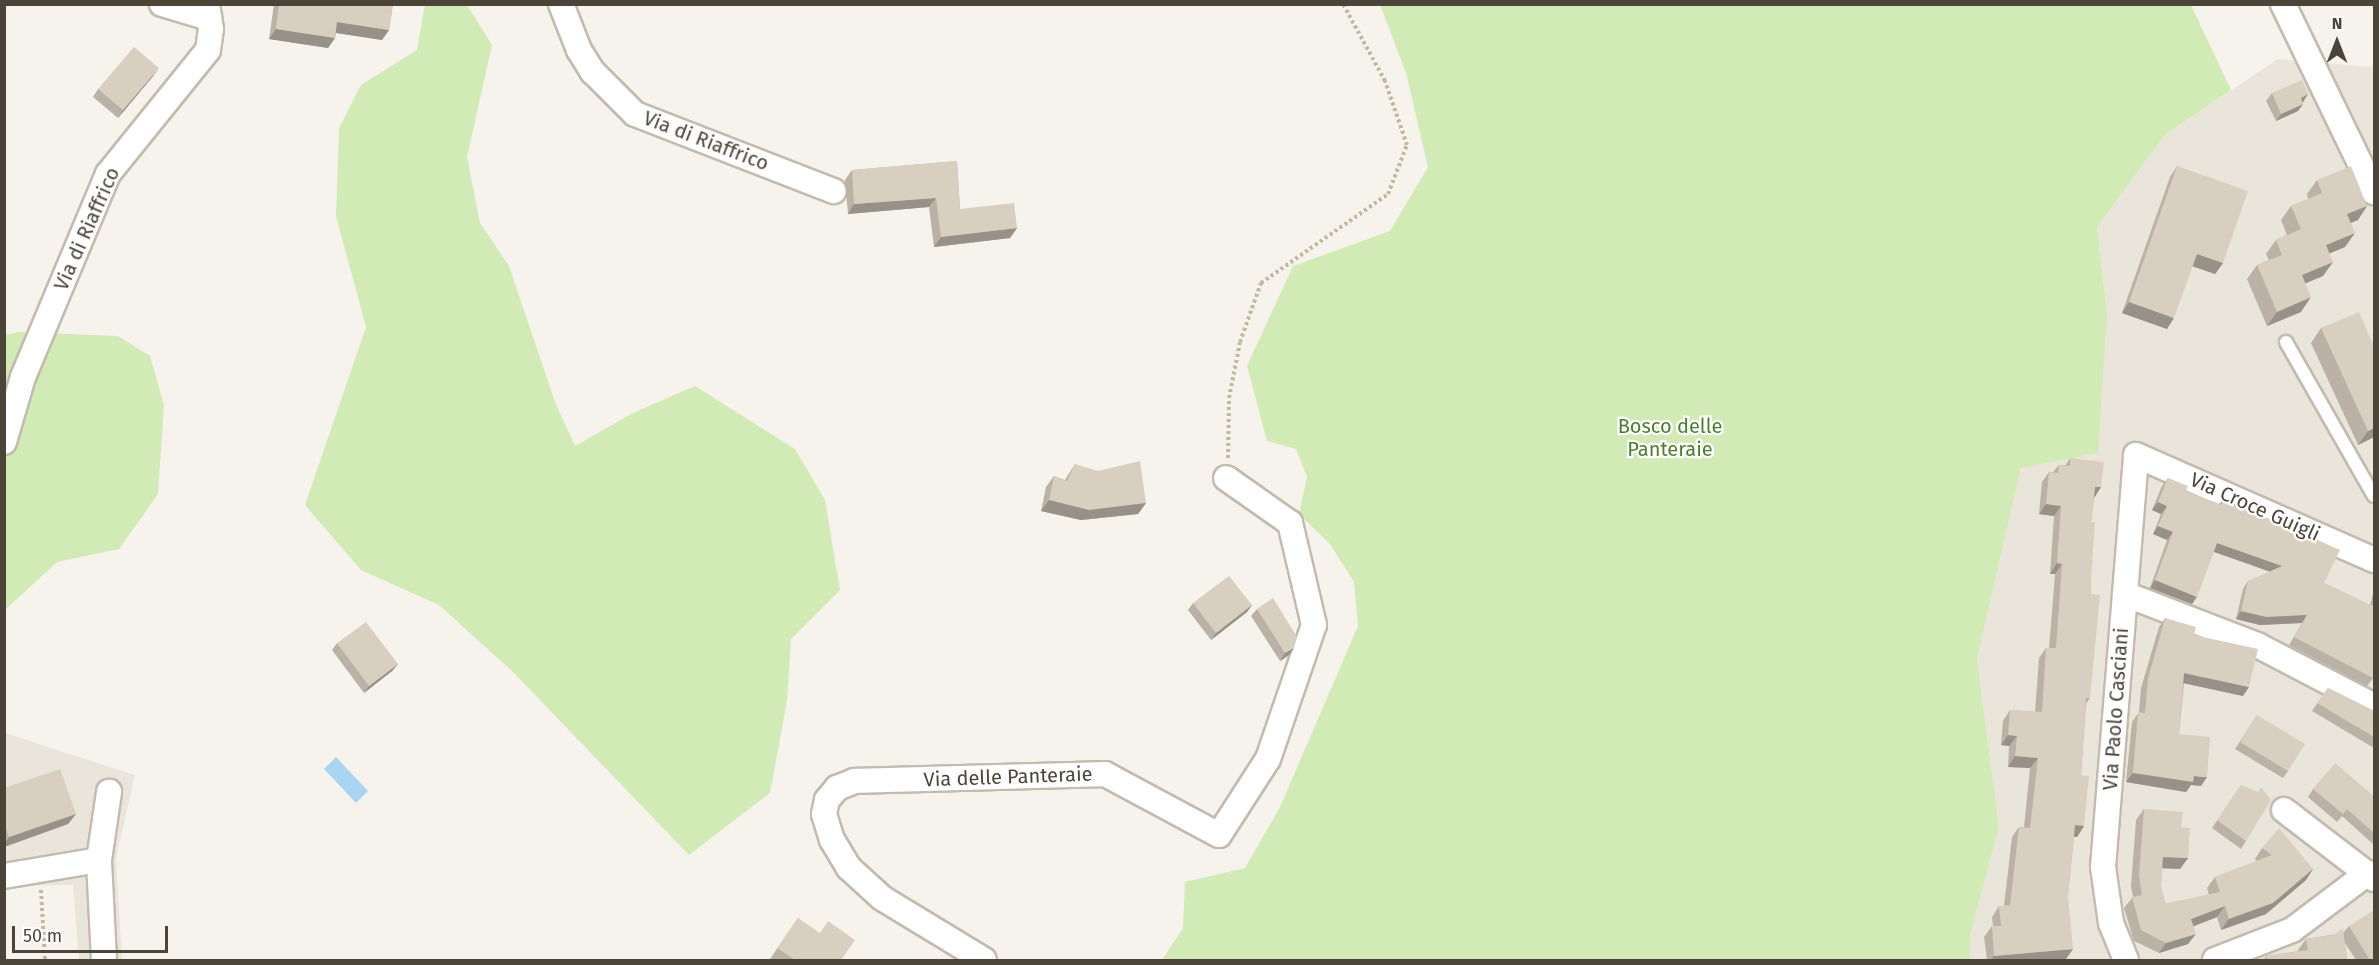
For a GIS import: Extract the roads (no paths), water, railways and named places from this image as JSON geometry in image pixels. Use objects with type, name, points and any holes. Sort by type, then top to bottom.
[{"type":"street","points":[[162,4],[208,11]]},
{"type":"street","name":"Via di Riaffrico","points":[[561,4],[579,50],[593,72],[635,114],[834,191]]},
{"type":"street","points":[[2283,4],[2374,192]]},
{"type":"street","name":"Via di Riaffrico","points":[[4,442],[23,377],[99,192],[120,156],[208,50],[208,11]]},
{"type":"street","name":"Via Croce Guigli","points":[[2136,455],[2374,560]]},
{"type":"street","name":"Via Paolo Casciani","points":[[2126,960],[2111,923],[2103,867],[2136,455]]},
{"type":"street","name":"Via delle Panteraie","points":[[984,960],[882,898],[849,868],[832,840],[824,814],[827,800],[837,788],[854,781],[1105,774],[1219,835],[1268,759],[1314,625],[1290,523],[1226,478]]},
{"type":"street","points":[[2125,594],[2257,645],[2374,706]]},
{"type":"street","points":[[104,960],[99,860],[109,792]]},
{"type":"street","points":[[2215,960],[2292,930],[2371,876],[2284,810]]},
{"type":"street","points":[[4,876],[99,860]]},
{"type":"lane","points":[[2286,342],[2374,496]]},
{"type":"water","points":[[336,757],[368,791],[356,803],[324,769]]},
{"type":"park label","name":"Bosco delle Panteraie","points":[[1670,438]]}]
